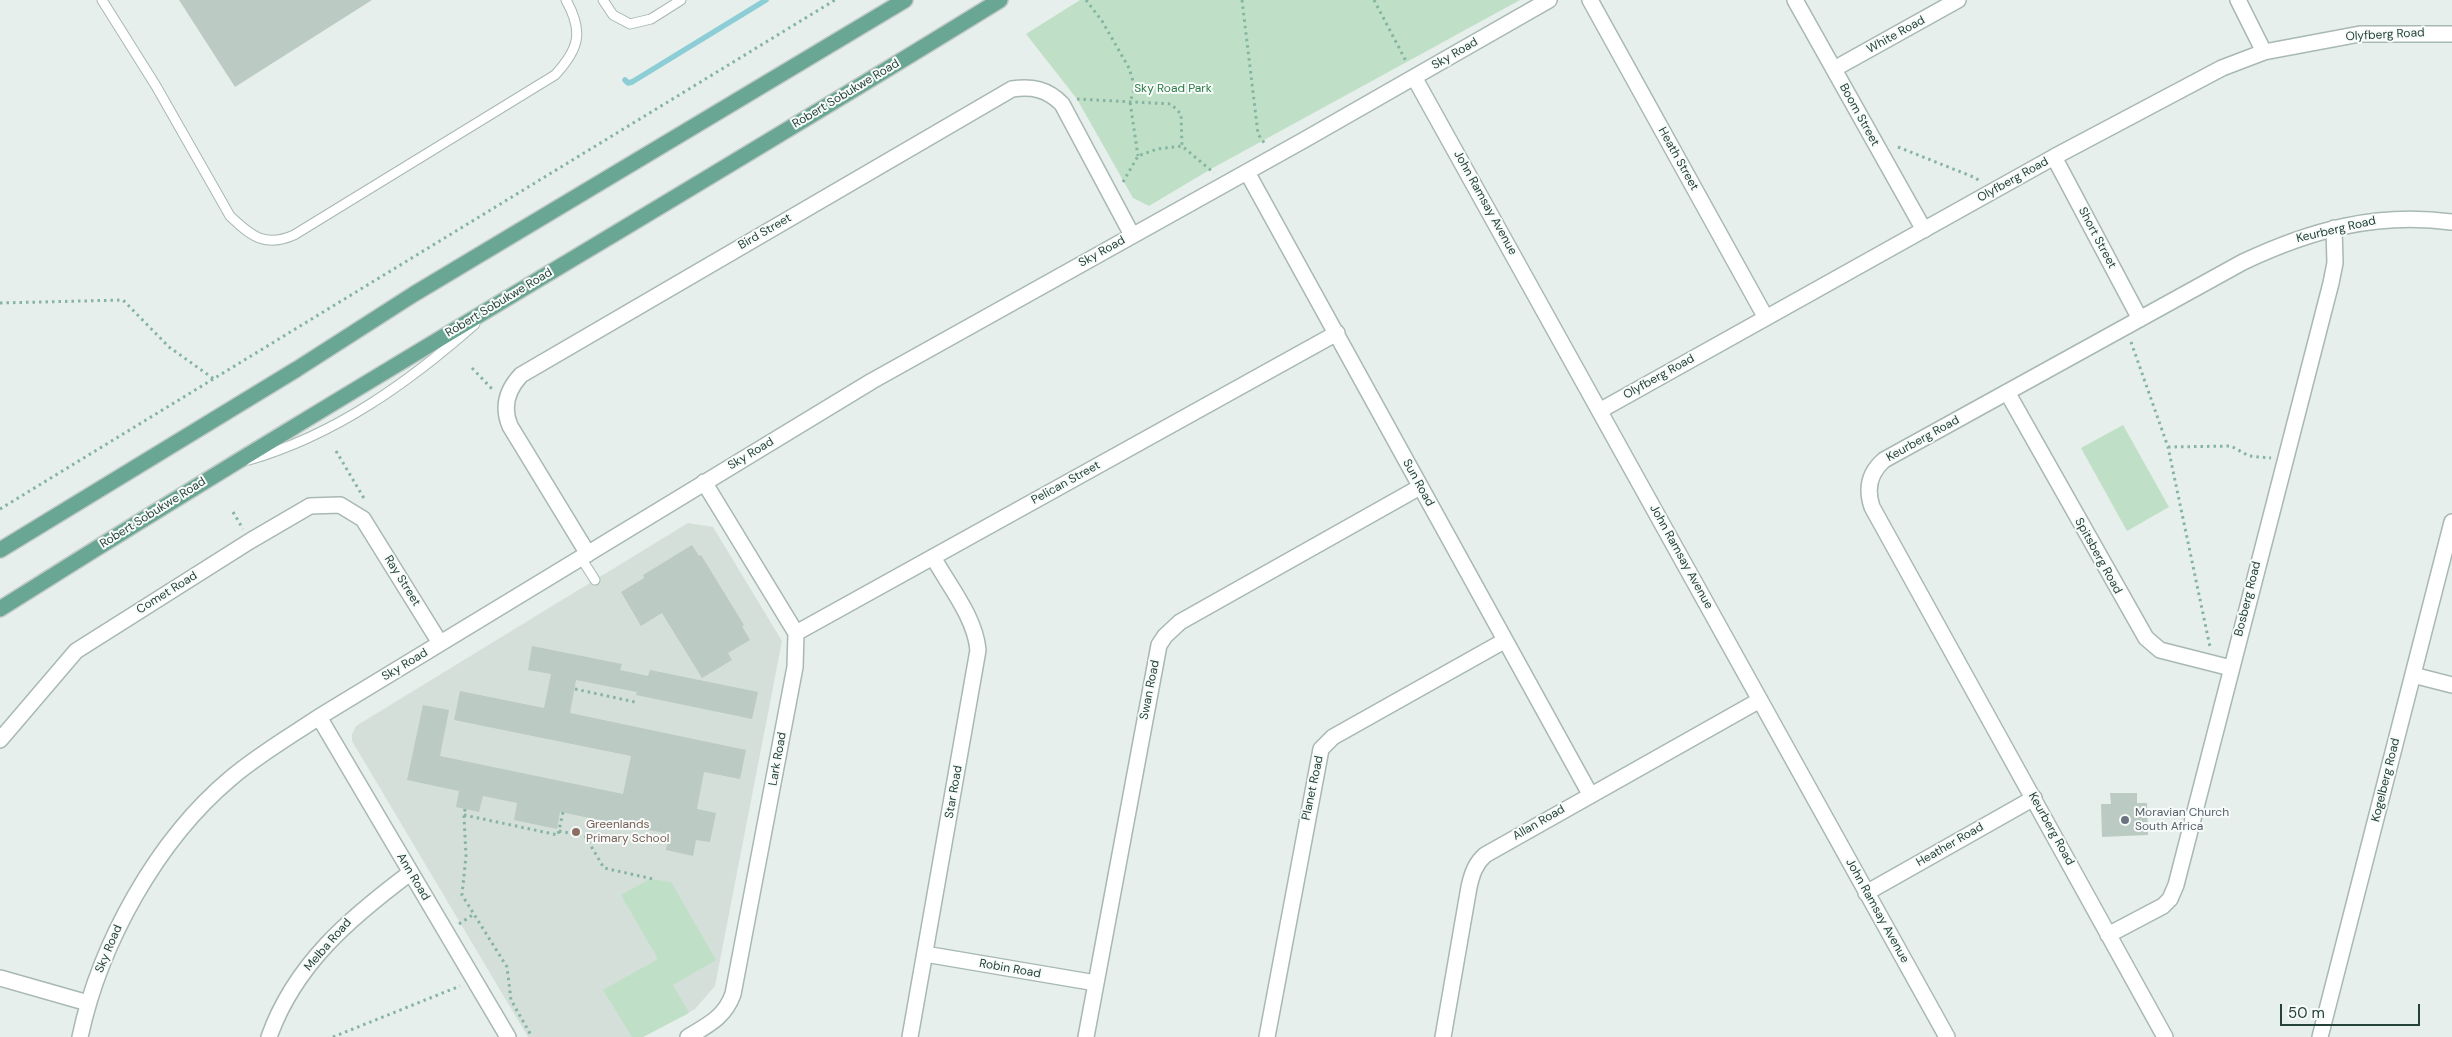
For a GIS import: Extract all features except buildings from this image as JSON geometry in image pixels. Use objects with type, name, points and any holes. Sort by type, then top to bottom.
[{"type":"main road","points":[[0,550],[297,369],[414,294],[905,0]]},
{"type":"main road","name":"Robert Sobukwe Road","points":[[0,609],[227,467],[1000,0]]},
{"type":"street","name":"Sky Road","points":[[80,1037],[88,1004],[113,936],[159,860],[187,822],[231,778],[256,758],[319,717],[872,381],[1275,156],[1412,72],[1549,0]]},
{"type":"street","name":"Heath Street","points":[[1590,0],[1766,318]]},
{"type":"street","name":"Boom Street","points":[[1795,0],[1924,230]]},
{"type":"street","name":"White Road","points":[[1834,69],[1958,0]]},
{"type":"street","points":[[2238,0],[2264,52]]},
{"type":"street","name":"Olyfberg Road","points":[[1600,410],[2054,157],[2213,73],[2264,52],[2360,34],[2452,34]]},
{"type":"street","name":"John Ramsay Avenue","points":[[1412,72],[1947,1037]]},
{"type":"street","name":"Bird Street","points":[[506,402],[511,387],[521,375],[1012,90],[1040,89],[1049,93],[1062,104],[1132,235]]},
{"type":"street","name":"Short Street","points":[[2054,157],[2140,319]]},
{"type":"street","name":"Sun Road","points":[[1247,172],[1590,794]]},
{"type":"street","name":"Keurberg Road","points":[[2165,1037],[1872,507],[1868,491],[1872,474],[1884,460],[2243,262],[2284,242],[2334,228],[2390,219],[2433,219],[2452,222]]},
{"type":"street","name":"Bosberg Road","points":[[2108,935],[2163,906],[2170,899],[2176,885],[2333,270],[2334,228]]},
{"type":"street","name":"Pelican Street","points":[[796,633],[1337,333]]},
{"type":"street","name":"Spitsberg Road","points":[[2007,392],[2146,638],[2160,650],[2231,668]]},
{"type":"street","points":[[506,402],[505,411],[510,426],[584,556]]},
{"type":"street","points":[[704,482],[796,633]]},
{"type":"street","name":"Swan Road","points":[[1086,1037],[1155,658],[1165,636],[1180,622],[1420,486]]},
{"type":"street","name":"Comet Road","points":[[0,740],[76,650],[250,541],[310,506],[340,505],[363,519]]},
{"type":"street","name":"Ray Street","points":[[363,519],[440,644]]},
{"type":"street","name":"Kogelberg Road","points":[[2320,1037],[2452,522]]},
{"type":"street","name":"Star Road","points":[[910,1037],[978,650],[977,637],[971,624],[932,557]]},
{"type":"street","name":"Lark Road","points":[[688,1037],[717,1020],[724,1012],[733,994],[795,667],[796,633]]},
{"type":"street","name":"Planet Road","points":[[1267,1037],[1321,749],[1333,737],[1504,641]]},
{"type":"street","points":[[2413,675],[2452,685]]},
{"type":"street","name":"Allan Road","points":[[1443,1037],[1469,887],[1476,865],[1485,855],[1590,794],[1760,700]]},
{"type":"street","name":"Ann Road","points":[[319,717],[508,1037]]},
{"type":"street","name":"Heather Road","points":[[1866,893],[2034,798]]},
{"type":"street","name":"Melba Road","points":[[269,1037],[284,1003],[319,952],[340,928],[363,908],[410,873]]},
{"type":"street","name":"Robin Road","points":[[924,954],[1096,983]]},
{"type":"street","points":[[0,978],[88,1004]]},
{"type":"lane","points":[[102,0],[156,86],[230,216],[247,232],[259,238],[282,240],[462,133],[555,75],[567,62],[577,42],[576,23],[566,0]]},
{"type":"lane","points":[[603,0],[613,15],[630,24],[651,19],[681,0]]},
{"type":"lane","points":[[227,467],[277,452],[337,424],[384,397],[420,371],[500,302]]},
{"type":"lane","points":[[584,556],[595,580]]},
{"type":"path","points":[[0,509],[835,0]]},
{"type":"path","points":[[1086,0],[1102,21],[1129,68],[1135,88],[1130,102],[1138,156]]},
{"type":"path","points":[[1242,0],[1258,134],[1275,156]]},
{"type":"path","points":[[1374,0],[1412,72]]},
{"type":"path","points":[[1062,104],[1072,98],[1172,104],[1181,114],[1182,146]]},
{"type":"path","points":[[1108,193],[1121,184],[1138,156],[1157,149],[1182,146],[1210,169],[1224,185]]},
{"type":"path","points":[[1877,146],[1896,147],[1976,178],[1991,193]]},
{"type":"path","points":[[0,303],[123,300],[169,347],[214,379]]},
{"type":"path","points":[[2127,327],[2168,447],[2211,644],[2206,662]]},
{"type":"path","points":[[472,368],[506,402]]},
{"type":"path","points":[[2168,447],[2232,446],[2250,456],[2284,459]]},
{"type":"path","points":[[336,452],[372,513],[363,519]]},
{"type":"path","points":[[575,689],[635,702]]},
{"type":"path","points":[[465,809],[466,856],[462,895],[507,967],[511,1000],[532,1037]]},
{"type":"path","points":[[464,815],[558,835],[563,812]]},
{"type":"path","points":[[559,831],[585,836],[604,868],[653,879]]},
{"type":"path","points":[[333,1037],[475,980]]},
{"type":"shaded area","name":"Greenlands Primary School","points":[[688,523],[713,527],[782,641],[715,986],[695,1009],[643,1037],[528,1037],[352,741],[352,734],[356,726]]},
{"type":"green space","name":"Sky Road Park","points":[[1080,0],[1520,0],[1211,169],[1149,206],[1133,198],[1077,99],[1026,34]]},
{"type":"green space","points":[[2123,425],[2169,507],[2127,531],[2081,448]]},
{"type":"green space","points":[[650,879],[671,882],[716,960],[673,985],[689,1013],[643,1037],[632,1037],[603,990],[658,959],[621,895]]},
{"type":"waterway","points":[[625,80],[628,83],[632,82],[766,0]]},
{"type":"place","name":"Moravian Church South Africa","points":[[2125,820]]},
{"type":"place","name":"Greenlands Primary School","points":[[576,832]]}]
